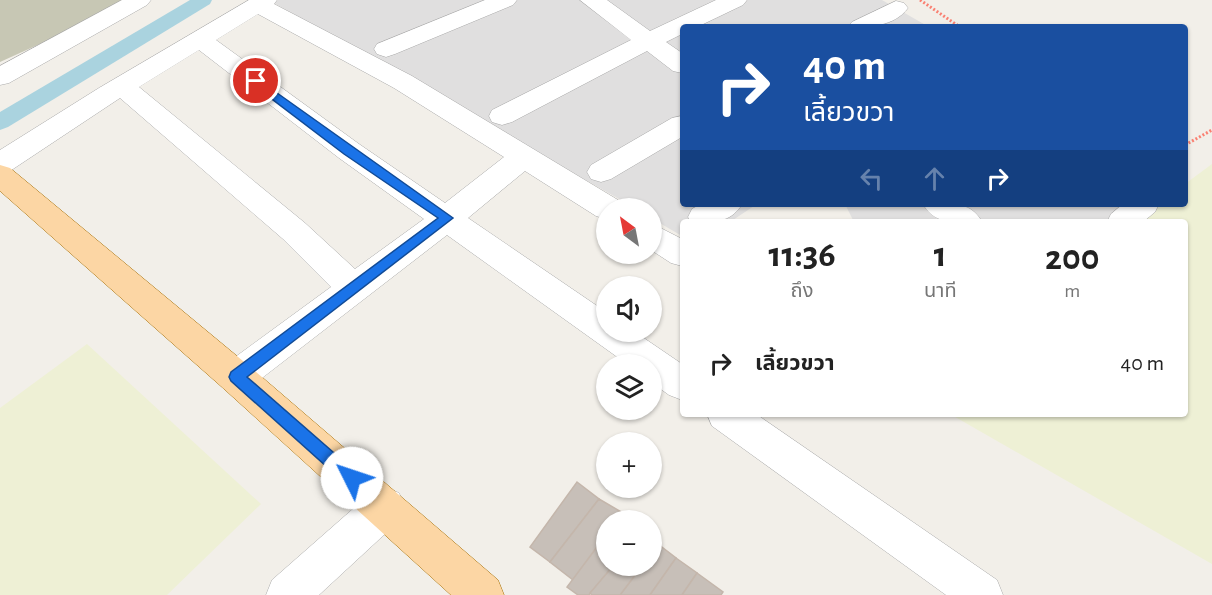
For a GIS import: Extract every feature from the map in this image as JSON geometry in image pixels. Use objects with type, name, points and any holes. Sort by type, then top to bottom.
[{"type":"main road","points":[[0,175],[236,377],[483,595]]},
{"type":"street","points":[[0,77],[139,0]]},
{"type":"street","points":[[386,49],[505,0]]},
{"type":"street","points":[[592,0],[680,63]]},
{"type":"street","points":[[684,24],[735,0]]},
{"type":"street","points":[[0,164],[122,86],[262,2],[403,82],[522,158],[596,202]]},
{"type":"street","points":[[866,24],[896,8]]},
{"type":"street","points":[[502,116],[680,26]]},
{"type":"street","points":[[200,39],[349,151],[596,323]]},
{"type":"street","points":[[122,86],[294,231],[353,288]]},
{"type":"street","points":[[601,172],[680,126]]},
{"type":"street","points":[[236,377],[447,218],[522,158]]},
{"type":"street","points":[[944,207],[962,219]]},
{"type":"street","points":[[1126,219],[1140,207]]},
{"type":"street","points":[[662,242],[680,253]]},
{"type":"street","points":[[623,342],[680,383]]},
{"type":"street","points":[[729,417],[982,595]]},
{"type":"street","points":[[286,595],[384,507]]},
{"type":"path","points":[[920,0],[956,24]]},
{"type":"path","points":[[1188,144],[1212,130]]},
{"type":"shaded area","points":[[0,0],[124,0],[84,24],[0,62]]},
{"type":"shaded area","points":[[278,0],[882,0],[924,24],[680,24],[680,207],[752,207],[734,219],[680,219],[680,235],[662,224],[662,198],[617,198],[274,3]]},
{"type":"shaded area","points":[[1212,164],[1212,564],[955,417],[1188,417],[1188,219],[1139,219],[1155,207],[1188,207],[1188,182]]},
{"type":"shaded area","points":[[846,207],[1155,207],[1139,219],[852,219]]},
{"type":"shaded area","points":[[87,344],[261,504],[167,595],[0,595],[0,408]]},
{"type":"building","points":[[577,482],[599,499],[550,562],[530,547]]},
{"type":"building","points":[[599,499],[618,510],[596,510],[596,549],[573,580],[550,562]]},
{"type":"building","points":[[662,547],[676,558],[650,595],[620,595],[634,576],[662,576]]},
{"type":"building","points":[[596,548],[596,576],[605,576],[589,595],[578,595],[567,587]]},
{"type":"building","points":[[676,558],[697,573],[682,595],[650,595]]},
{"type":"building","points":[[697,573],[723,592],[721,595],[682,595]]},
{"type":"building","points":[[604,576],[634,576],[620,595],[592,595],[590,593]]},
{"type":"waterway","points":[[0,122],[203,0]]},
{"type":"route","points":[[256,81],[349,151],[447,218],[236,377],[352,478]]}]
